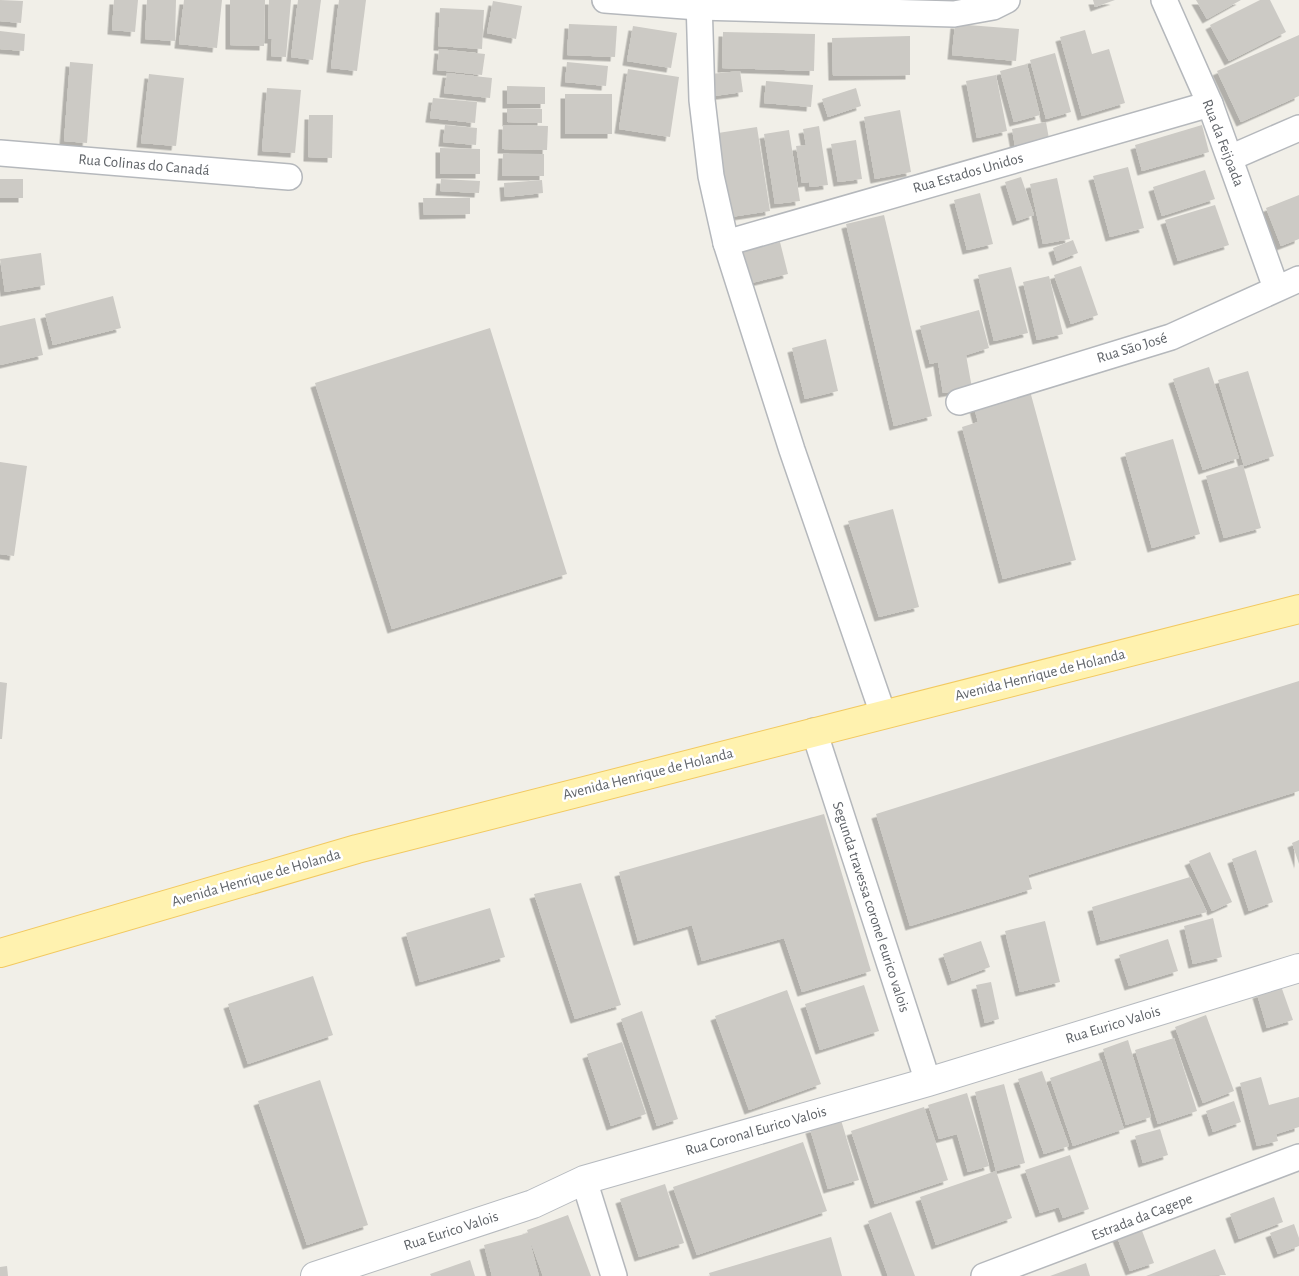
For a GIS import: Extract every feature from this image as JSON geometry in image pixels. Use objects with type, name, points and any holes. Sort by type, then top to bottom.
[{"type":"main road","name":"Avenida Henrique de Holanda","points":[[0,953],[357,848],[1299,609]]},
{"type":"main road","name":"Rua Eurico Valois","points":[[928,1082],[1299,968]]},
{"type":"main road","name":"Rua Coronal Eurico Valois","points":[[584,1180],[928,1082]]},
{"type":"main road","name":"Rua Eurico Valois","points":[[316,1276],[533,1204],[584,1180]]},
{"type":"street","points":[[605,0],[954,14],[993,6],[1007,0]]},
{"type":"street","name":"Rua da Feijoada","points":[[1164,0],[1210,104],[1276,288]]},
{"type":"street","points":[[698,3],[702,100],[710,167],[726,243],[792,450],[883,714]]},
{"type":"street","name":"Rua Estados Unidos","points":[[726,243],[1210,104]]},
{"type":"street","points":[[1230,158],[1299,128]]},
{"type":"street","name":"Rua Colinas do Canadá","points":[[0,153],[289,177]]},
{"type":"street","name":"Rua São José","points":[[959,402],[1171,337],[1299,279]]},
{"type":"street","name":"Segunda travessa coronel eurico valois","points":[[814,731],[928,1082]]},
{"type":"street","name":"Estrada da Cagepe","points":[[984,1276],[1299,1158]]},
{"type":"street","points":[[584,1180],[614,1276]]},
{"type":"building","points":[[0,0],[23,1],[21,23],[0,21]]},
{"type":"building","points":[[114,0],[138,0],[135,32],[112,30]]},
{"type":"building","points":[[147,0],[176,0],[175,41],[145,39]]},
{"type":"building","points":[[184,0],[222,0],[217,48],[179,44]]},
{"type":"building","points":[[230,0],[265,0],[264,46],[230,45]]},
{"type":"building","points":[[269,0],[291,0],[286,57],[271,56],[272,39],[268,39]]},
{"type":"building","points":[[298,0],[321,0],[313,60],[291,57]]},
{"type":"building","points":[[339,0],[366,0],[357,71],[331,68]]},
{"type":"building","points":[[1093,0],[1115,0],[1095,7]]},
{"type":"building","points":[[1196,0],[1241,0],[1207,19]]},
{"type":"building","points":[[1260,0],[1270,0],[1286,32],[1229,61],[1210,25]]},
{"type":"building","points":[[493,1],[522,6],[516,39],[487,33]]},
{"type":"building","points":[[440,8],[484,10],[482,49],[438,46]]},
{"type":"building","points":[[569,24],[617,26],[615,57],[567,55]]},
{"type":"building","points":[[955,24],[1019,29],[1016,61],[952,55]]},
{"type":"building","points":[[633,26],[677,33],[671,68],[627,61]]},
{"type":"building","points":[[1085,30],[1092,54],[1109,49],[1125,103],[1082,116],[1060,37]]},
{"type":"building","points":[[0,31],[25,34],[24,51],[0,49]]},
{"type":"building","points":[[723,32],[815,34],[814,71],[722,68]]},
{"type":"building","points":[[1299,35],[1299,96],[1241,122],[1217,71]]},
{"type":"building","points":[[910,36],[910,75],[833,76],[832,38]]},
{"type":"building","points":[[439,49],[485,54],[482,75],[437,70]]},
{"type":"building","points":[[1055,53],[1071,112],[1046,119],[1030,60]]},
{"type":"building","points":[[70,62],[93,64],[87,143],[64,141]]},
{"type":"building","points":[[567,62],[608,66],[606,86],[565,82]]},
{"type":"building","points":[[1027,64],[1040,115],[1014,122],[1000,71]]},
{"type":"building","points":[[628,69],[679,77],[670,137],[619,129]]},
{"type":"building","points":[[740,71],[743,92],[714,96],[711,74]]},
{"type":"building","points":[[447,73],[492,78],[490,98],[444,93]]},
{"type":"building","points":[[149,74],[184,78],[176,146],[141,143]]},
{"type":"building","points":[[996,75],[1007,131],[977,138],[966,81]]},
{"type":"building","points":[[766,81],[813,85],[811,107],[764,103]]},
{"type":"building","points":[[507,86],[545,87],[545,104],[507,104]]},
{"type":"building","points":[[267,88],[301,90],[295,153],[262,151]]},
{"type":"building","points":[[856,88],[861,106],[828,117],[822,99]]},
{"type":"building","points":[[565,94],[612,94],[612,134],[565,134]]},
{"type":"building","points":[[433,98],[477,102],[475,123],[430,118]]},
{"type":"building","points":[[507,108],[542,109],[542,123],[507,122]]},
{"type":"building","points":[[900,110],[911,172],[875,179],[864,117]]},
{"type":"building","points":[[309,115],[333,115],[332,158],[308,157]]},
{"type":"building","points":[[1046,122],[1049,139],[1015,146],[1012,129]]},
{"type":"building","points":[[445,125],[477,128],[476,145],[443,142]]},
{"type":"building","points":[[503,125],[548,126],[547,150],[502,149]]},
{"type":"building","points":[[1202,125],[1209,152],[1142,171],[1135,145]]},
{"type":"building","points":[[819,126],[828,185],[810,187],[809,182],[802,183],[796,146],[806,145],[803,129]]},
{"type":"building","points":[[757,127],[770,211],[731,217],[718,133]]},
{"type":"building","points":[[789,130],[800,201],[775,204],[764,134]]},
{"type":"building","points":[[856,140],[862,179],[838,182],[831,144]]},
{"type":"building","points":[[440,148],[480,149],[480,174],[440,174]]},
{"type":"building","points":[[503,154],[544,154],[544,176],[502,176]]},
{"type":"building","points":[[1128,167],[1144,228],[1110,237],[1093,176]]},
{"type":"building","points":[[1205,170],[1215,199],[1162,216],[1153,187]]},
{"type":"building","points":[[1021,177],[1034,215],[1017,221],[1005,182]]},
{"type":"building","points":[[1057,178],[1070,239],[1043,244],[1030,184]]},
{"type":"building","points":[[0,179],[23,179],[23,198],[0,198]]},
{"type":"building","points":[[441,179],[480,181],[479,193],[440,191]]},
{"type":"building","points":[[542,180],[543,193],[505,197],[504,183]]},
{"type":"building","points":[[980,193],[993,244],[967,250],[954,200]]},
{"type":"building","points":[[1299,195],[1299,239],[1281,246],[1266,208]]},
{"type":"building","points":[[423,198],[470,198],[470,214],[424,215]]},
{"type":"building","points":[[1215,205],[1229,245],[1178,261],[1165,220]]},
{"type":"building","points":[[884,215],[932,416],[894,426],[846,224]]},
{"type":"building","points":[[1073,240],[1078,253],[1057,261],[1053,248]]},
{"type":"building","points":[[780,242],[788,274],[747,284],[740,252]]},
{"type":"building","points":[[41,253],[45,285],[5,292],[0,259]]},
{"type":"building","points":[[1081,266],[1098,315],[1071,324],[1054,275]]},
{"type":"building","points":[[1011,267],[1028,333],[994,341],[978,275]]},
{"type":"building","points":[[1049,276],[1063,334],[1037,340],[1023,282]]},
{"type":"building","points":[[113,296],[121,328],[53,345],[45,314]]},
{"type":"building","points":[[979,310],[989,348],[966,355],[972,388],[943,393],[938,362],[930,364],[920,326]]},
{"type":"building","points":[[35,318],[43,355],[0,365],[0,326]]},
{"type":"building","points":[[490,328],[567,574],[392,629],[315,383]]},
{"type":"building","points":[[826,339],[838,391],[805,399],[792,348]]},
{"type":"building","points":[[1209,367],[1239,458],[1203,470],[1173,379]]},
{"type":"building","points":[[1248,371],[1274,456],[1244,466],[1218,380]]},
{"type":"building","points":[[1030,391],[1076,560],[1003,579],[962,427],[978,422],[974,407]]},
{"type":"building","points":[[1173,439],[1200,534],[1152,548],[1125,453]]},
{"type":"building","points":[[0,462],[27,466],[14,556],[0,554]]},
{"type":"building","points":[[1243,465],[1261,528],[1224,538],[1206,476]]},
{"type":"building","points":[[893,509],[919,607],[879,617],[848,521]]},
{"type":"building","points":[[1299,681],[1299,791],[1028,875],[1032,889],[910,926],[876,814]]},
{"type":"building","points":[[0,682],[7,683],[2,739],[0,739]]},
{"type":"building","points":[[824,814],[871,971],[802,992],[784,938],[702,961],[692,925],[638,941],[619,872]]},
{"type":"building","points":[[1299,840],[1299,864],[1292,843]]},
{"type":"building","points":[[1256,850],[1273,902],[1249,911],[1232,859]]},
{"type":"building","points":[[1210,852],[1232,902],[1212,911],[1189,861]]},
{"type":"building","points":[[1190,877],[1207,912],[1101,941],[1092,907]]},
{"type":"building","points":[[581,883],[621,1005],[575,1019],[534,894]]},
{"type":"building","points":[[490,908],[505,957],[420,982],[406,933]]},
{"type":"building","points":[[1213,918],[1222,957],[1193,964],[1184,926]]},
{"type":"building","points":[[1045,921],[1060,982],[1020,992],[1005,931]]},
{"type":"building","points":[[1168,939],[1178,971],[1129,986],[1119,955]]},
{"type":"building","points":[[981,941],[990,967],[952,981],[943,954]]},
{"type":"building","points":[[313,976],[333,1035],[248,1064],[228,1004]]},
{"type":"building","points":[[991,982],[999,1019],[985,1023],[976,985]]},
{"type":"building","points":[[864,985],[879,1031],[820,1050],[805,1004]]},
{"type":"building","points":[[1281,986],[1293,1020],[1267,1028],[1257,994]]},
{"type":"building","points":[[787,990],[821,1084],[749,1110],[715,1016]]},
{"type":"building","points":[[642,1011],[678,1119],[657,1126],[621,1019]]},
{"type":"building","points":[[1206,1015],[1234,1091],[1203,1103],[1175,1027]]},
{"type":"building","points":[[1174,1038],[1197,1111],[1158,1124],[1135,1050]]},
{"type":"building","points":[[1128,1040],[1151,1117],[1126,1125],[1103,1049]]},
{"type":"building","points":[[622,1042],[646,1114],[611,1126],[587,1054]]},
{"type":"building","points":[[1101,1060],[1124,1129],[1073,1146],[1050,1078]]},
{"type":"building","points":[[1042,1071],[1069,1146],[1044,1154],[1018,1079]]},
{"type":"building","points":[[1261,1077],[1269,1105],[1299,1097],[1299,1127],[1276,1134],[1278,1141],[1257,1146],[1240,1083]]},
{"type":"building","points":[[320,1080],[368,1225],[307,1245],[258,1101]]},
{"type":"building","points":[[1004,1084],[1025,1163],[996,1171],[975,1092]]},
{"type":"building","points":[[967,1093],[989,1166],[968,1172],[957,1134],[939,1139],[928,1105]]},
{"type":"building","points":[[1234,1101],[1241,1122],[1213,1132],[1206,1111]]},
{"type":"building","points":[[924,1107],[948,1180],[875,1204],[851,1131]]},
{"type":"building","points":[[841,1120],[859,1180],[828,1189],[810,1129]]},
{"type":"building","points":[[1160,1129],[1168,1155],[1143,1163],[1135,1136]]},
{"type":"building","points":[[803,1142],[827,1211],[697,1255],[673,1187]]},
{"type":"building","points":[[1070,1155],[1089,1209],[1063,1218],[1059,1207],[1040,1213],[1025,1170]]},
{"type":"building","points":[[996,1171],[1012,1218],[936,1245],[920,1197]]},
{"type":"building","points":[[665,1184],[684,1243],[639,1257],[620,1199]]},
{"type":"building","points":[[1274,1197],[1283,1222],[1239,1239],[1230,1214]]},
{"type":"building","points":[[891,1212],[915,1276],[888,1276],[868,1221]]},
{"type":"building","points":[[568,1215],[591,1276],[543,1276],[528,1235],[539,1276],[492,1276],[484,1245],[528,1233],[527,1230]]},
{"type":"building","points":[[1294,1224],[1299,1238],[1299,1246],[1278,1254],[1270,1233]]},
{"type":"building","points":[[1141,1228],[1154,1263],[1130,1271],[1117,1237]]},
{"type":"building","points":[[831,1237],[842,1276],[710,1276],[709,1273]]},
{"type":"building","points":[[1215,1249],[1226,1275],[1146,1276]]},
{"type":"building","points":[[470,1260],[475,1276],[431,1276],[430,1274]]},
{"type":"building","points":[[1086,1263],[1090,1276],[1050,1276]]},
{"type":"building","points":[[7,1266],[8,1276],[0,1276],[0,1267]]}]
